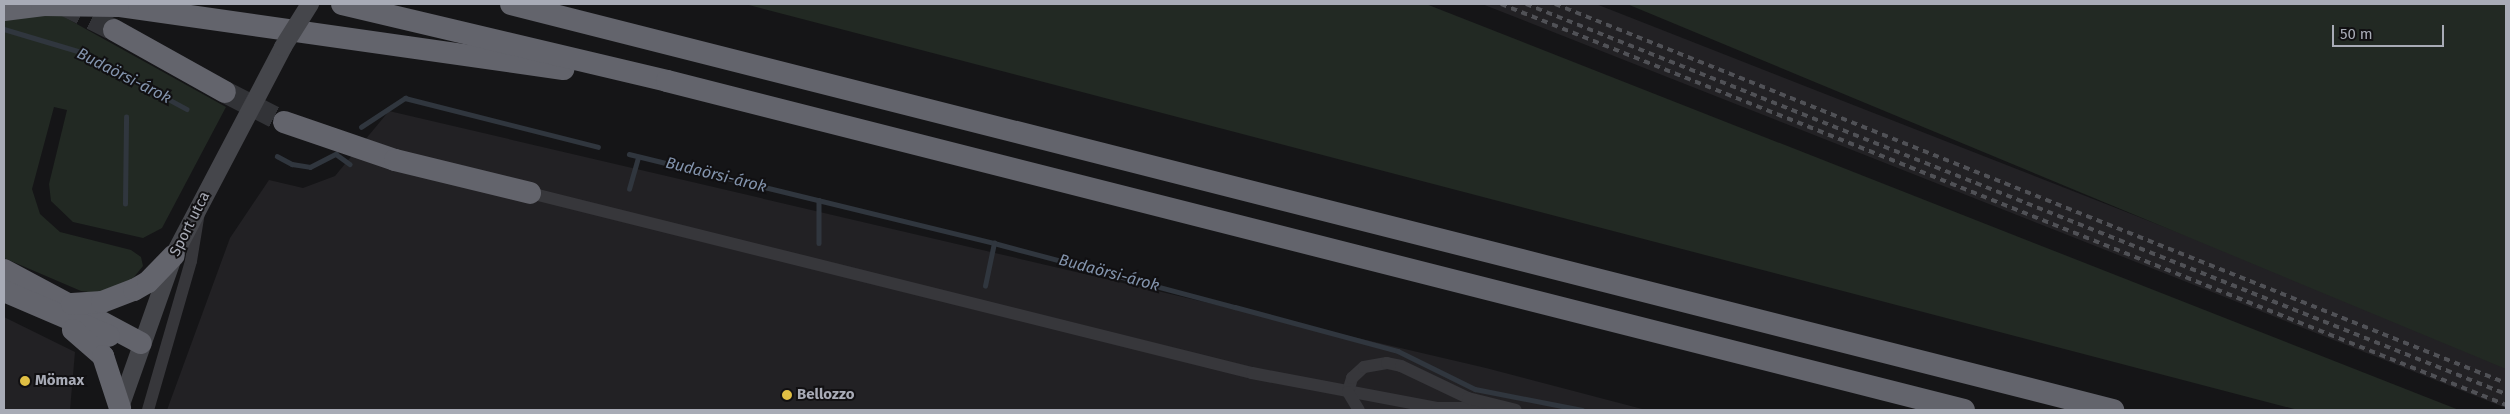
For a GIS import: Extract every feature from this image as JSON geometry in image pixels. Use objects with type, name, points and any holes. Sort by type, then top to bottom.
[{"type":"highway","points":[[342,4],[667,81],[1964,410]]},
{"type":"highway","points":[[511,4],[2113,410]]},
{"type":"highway","points":[[4,10],[42,5],[112,5],[667,81]]},
{"type":"highway","points":[[114,30],[225,92]]},
{"type":"highway","points":[[284,122],[395,160],[530,193]]},
{"type":"highway","points":[[71,304],[102,302],[134,290],[148,282],[174,255]]},
{"type":"highway","points":[[4,270],[71,304],[141,343]]},
{"type":"highway","points":[[4,292],[106,335],[141,343]]},
{"type":"highway","points":[[46,311],[98,348],[110,371],[119,409]]},
{"type":"main road","name":"Sport utca","points":[[119,409],[174,255],[283,47],[310,4]]},
{"type":"street","points":[[530,193],[1168,354],[1438,410],[1501,408],[1516,410]]},
{"type":"street","points":[[148,410],[193,252],[199,205]]},
{"type":"street","points":[[1359,410],[1348,392],[1352,378],[1364,367],[1387,363],[1501,408]]},
{"type":"shaded area","points":[[745,4],[1426,4],[2459,410],[2298,410]]},
{"type":"shaded area","points":[[1482,4],[1596,4],[2506,361],[2506,408]]},
{"type":"shaded area","points":[[1627,4],[2506,4],[2506,369]]},
{"type":"shaded area","points":[[57,13],[226,107],[162,228],[143,238],[73,222],[51,201],[49,184],[67,110],[54,107],[32,189],[40,214],[60,232],[131,250],[141,257],[143,266],[130,282],[102,294],[81,291],[4,258],[4,19]]},
{"type":"shaded area","points":[[389,111],[1486,368],[1646,410],[167,410],[230,238],[269,180],[303,188],[335,176]]},
{"type":"shaded area","points":[[4,317],[75,352],[70,410],[4,410]]},
{"type":"waterway","name":"Budaörsi-árok","points":[[4,29],[81,52],[187,109]]},
{"type":"waterway","name":"Budaörsi-árok","points":[[361,127],[405,98],[598,147]]},
{"type":"waterway","points":[[125,204],[126,117]]},
{"type":"waterway","name":"Budaörsi-árok","points":[[277,156],[292,164],[310,167],[336,154],[350,164]]},
{"type":"waterway","name":"Budaörsi-árok","points":[[629,154],[994,243],[1235,307],[1398,351],[1475,389],[1582,410]]},
{"type":"waterway","points":[[629,189],[638,157]]},
{"type":"waterway","points":[[819,200],[819,243]]},
{"type":"waterway","points":[[985,286],[994,243]]},
{"type":"tunnel","points":[[62,4],[114,30]]},
{"type":"tunnel","points":[[225,92],[284,122]]},
{"type":"railway","points":[[1501,4],[2506,405]]},
{"type":"railway","points":[[1526,4],[2506,394]]},
{"type":"railway","points":[[1555,4],[2506,383]]},
{"type":"place","name":"Mömax","points":[[25,381]]},
{"type":"place","name":"Bellozzo","points":[[787,395]]}]
